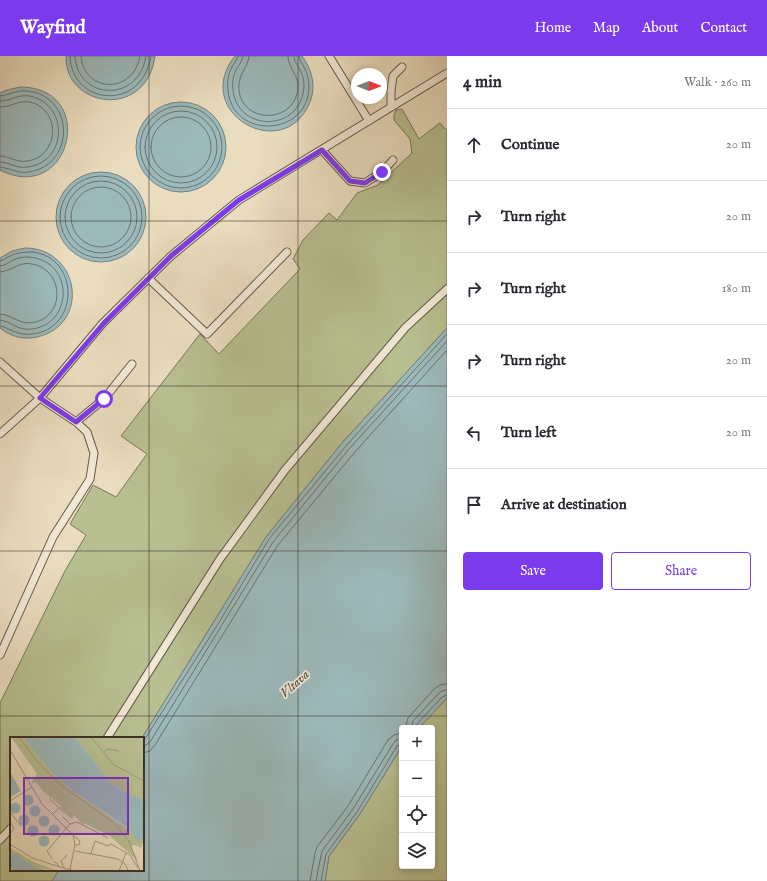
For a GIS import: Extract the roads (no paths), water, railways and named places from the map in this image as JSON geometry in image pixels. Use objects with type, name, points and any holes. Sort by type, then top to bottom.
[{"type":"lane","points":[[330,56],[369,121]]},
{"type":"lane","points":[[391,107],[393,76],[402,67]]},
{"type":"lane","points":[[0,434],[40,398],[104,323],[148,278],[171,256],[239,200],[447,73]]},
{"type":"lane","points":[[322,150],[350,181],[365,183],[382,172],[393,160]]},
{"type":"lane","points":[[148,278],[207,334],[287,252]]},
{"type":"lane","points":[[108,737],[220,559],[285,470],[405,328],[447,289]]},
{"type":"lane","points":[[0,362],[40,398],[76,422],[87,432],[94,453],[90,479],[53,537],[0,655]]},
{"type":"lane","points":[[76,422],[104,399],[132,364]]},
{"type":"lane","points":[[0,840],[10,829]]},
{"type":"water","points":[[66,56],[155,56],[149,77],[137,91],[122,98],[106,100],[91,96],[78,87],[69,73]]},
{"type":"water","points":[[235,56],[302,56],[312,76],[313,88],[311,99],[299,119],[283,129],[265,131],[247,125],[233,113],[224,97],[224,77]]},
{"type":"water","points":[[20,87],[45,92],[60,105],[67,123],[66,142],[58,160],[44,172],[24,177],[0,170],[0,93]]},
{"type":"water","points":[[181,102],[198,106],[213,115],[222,130],[226,147],[222,164],[213,179],[198,188],[181,192],[164,188],[149,179],[140,164],[136,147],[140,130],[149,115],[164,106]]},
{"type":"water","points":[[101,172],[118,176],[133,185],[142,200],[146,217],[142,234],[133,249],[118,258],[101,262],[84,258],[69,249],[60,234],[56,217],[60,200],[69,185],[84,176]]},
{"type":"water","points":[[25,248],[44,251],[58,260],[67,273],[72,288],[71,304],[66,318],[54,330],[37,337],[27,338],[13,336],[0,328],[0,258],[12,251]]},
{"type":"water","name":"Vltava","points":[[447,328],[447,698],[422,725],[399,725],[399,751],[360,814],[329,856],[325,881],[52,881],[58,871],[144,871],[144,737],[143,737],[266,537],[342,443]]}]
